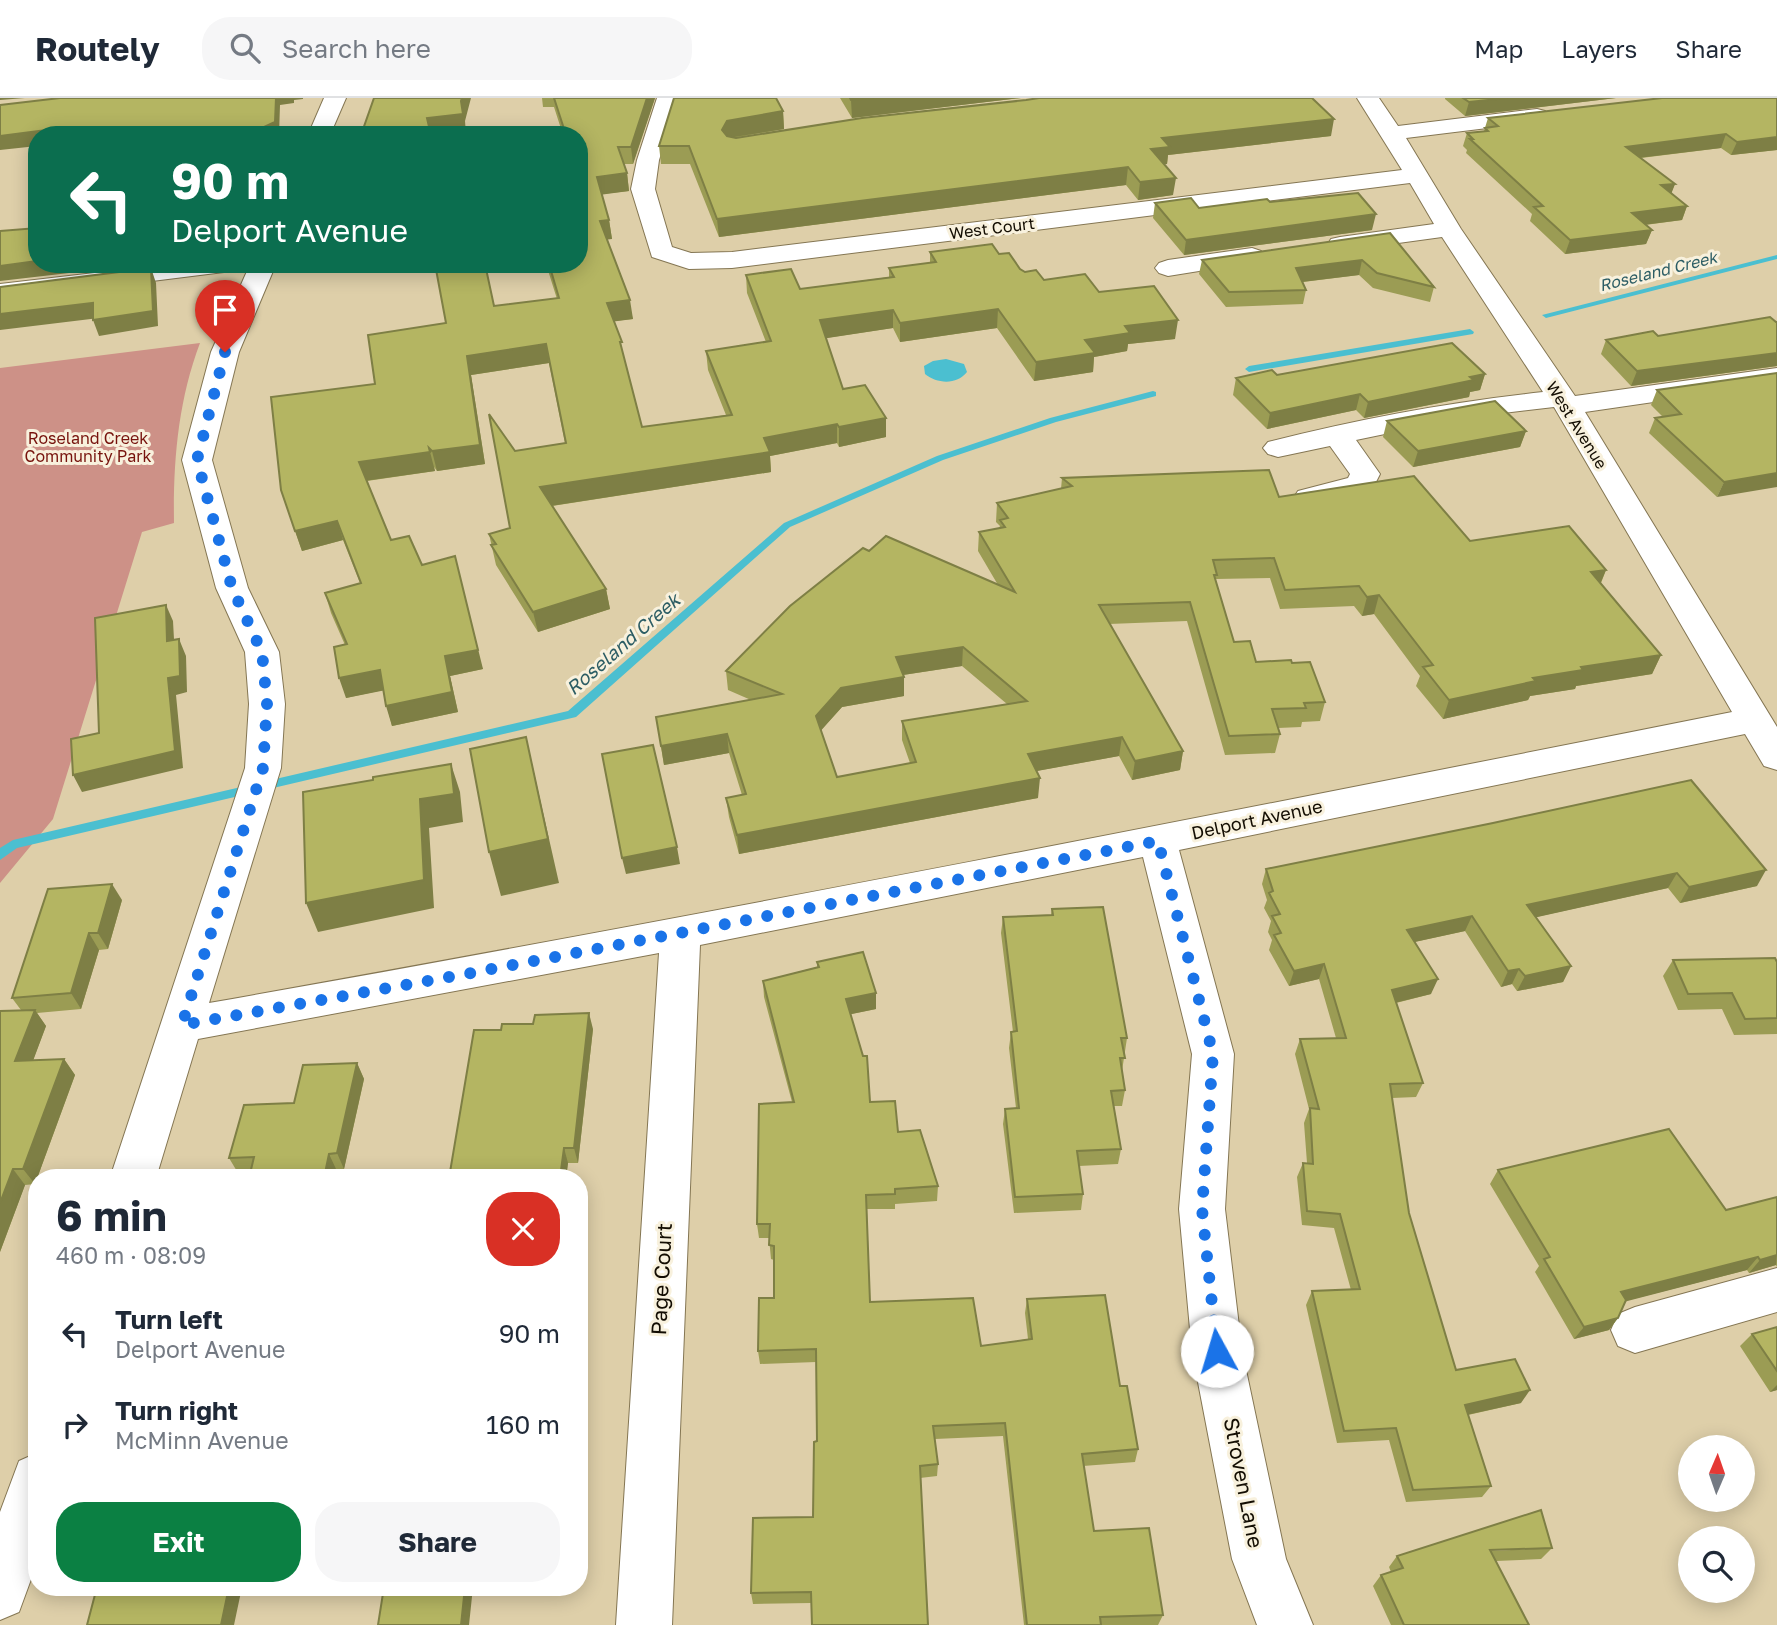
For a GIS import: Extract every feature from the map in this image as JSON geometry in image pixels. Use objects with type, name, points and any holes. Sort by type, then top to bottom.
[{"type":"street","points":[[323,126],[335,98]]},
{"type":"street","name":"West Court","points":[[668,98],[648,160],[643,189],[661,252],[689,261],[745,258],[1418,175]]},
{"type":"street","name":"West Avenue","points":[[1368,98],[1418,175],[1448,229],[1564,402],[1777,757]]},
{"type":"street","points":[[1392,133],[1559,114]]},
{"type":"street","points":[[1320,247],[1448,229]]},
{"type":"street","points":[[1168,268],[1278,253]]},
{"type":"street","points":[[0,292],[162,273]]},
{"type":"street","points":[[136,1169],[263,768],[267,704],[262,652],[232,588],[197,460],[225,352],[259,273]]},
{"type":"street","points":[[1278,449],[1337,434],[1462,409],[1564,402],[1777,376]]},
{"type":"street","points":[[1290,501],[1361,484],[1365,474],[1361,464],[1337,434]]},
{"type":"street","name":"Delport Avenue","points":[[182,1025],[1158,841],[1753,720]]},
{"type":"street","name":"Stroven Lane","points":[[1158,841],[1213,1054],[1202,1209],[1217,1351],[1259,1559],[1285,1625]]},
{"type":"street","name":"Page Court","points":[[644,1625],[680,933]]},
{"type":"street","points":[[1635,1329],[1777,1290]]},
{"type":"street","points":[[0,1593],[28,1507]]},
{"type":"green space","name":"Roseland Creek Community Park","points":[[200,343],[178,432],[174,523],[142,532],[53,819],[0,883],[0,368]]},
{"type":"water","points":[[946,359],[964,364],[967,372],[958,379],[947,382],[935,380],[925,374],[924,366]]},
{"type":"building","points":[[60,98],[276,98],[275,122],[266,126],[28,126],[28,132],[0,136],[0,105]]},
{"type":"building","points":[[374,98],[462,98],[463,114],[427,118],[429,126],[364,126]]},
{"type":"building","points":[[554,98],[647,98],[631,147],[618,147],[627,173],[597,177],[609,220],[600,221],[630,300],[607,303],[622,342],[642,427],[732,415],[706,351],[771,341],[746,275],[791,269],[800,289],[894,277],[889,268],[936,262],[930,252],[992,244],[999,254],[1009,253],[1020,269],[1025,272],[1036,270],[1044,280],[1085,274],[1099,292],[1154,286],[1178,320],[1125,326],[1130,333],[1085,340],[1095,353],[1036,362],[998,309],[900,323],[893,310],[820,320],[843,389],[865,385],[886,418],[764,438],[770,452],[540,487],[606,589],[533,612],[491,545],[496,544],[489,534],[510,528],[489,414],[515,451],[566,443],[546,344],[467,356],[480,445],[432,451],[429,448],[430,452],[359,462],[391,540],[409,536],[422,565],[455,556],[478,650],[445,656],[452,692],[386,706],[380,670],[339,678],[334,647],[347,644],[325,593],[361,583],[337,521],[295,531],[281,490],[271,397],[375,384],[368,335],[446,323],[437,273],[487,273],[494,306],[559,298],[552,273],[588,273],[588,126],[563,126]]},
{"type":"building","points":[[674,98],[776,98],[783,111],[727,121],[722,130],[727,136],[736,138],[862,118],[1039,98],[1312,98],[1334,119],[1162,138],[1170,147],[1151,149],[1176,178],[1140,182],[1128,167],[717,219],[689,146],[659,146]]},
{"type":"building","points":[[1463,98],[1507,98],[1469,102]]},
{"type":"building","points":[[1662,98],[1777,98],[1777,137],[1737,142],[1726,134],[1626,147],[1675,184],[1661,185],[1687,206],[1632,213],[1652,230],[1570,240],[1534,207],[1543,206],[1470,139],[1473,139],[1467,133],[1488,131],[1485,128],[1498,126],[1488,118]]},
{"type":"building","points":[[1358,193],[1376,214],[1186,240],[1155,203],[1191,198],[1199,208],[1267,199],[1270,202]]},
{"type":"building","points":[[28,229],[28,262],[0,266],[0,231]]},
{"type":"building","points":[[1390,233],[1434,287],[1377,273],[1362,260],[1296,268],[1306,290],[1229,292],[1202,260]]},
{"type":"building","points":[[111,273],[151,273],[153,311],[93,320],[93,303],[0,314],[0,287]]},
{"type":"building","points":[[1770,317],[1777,322],[1777,353],[1637,371],[1606,340],[1653,331],[1658,336]]},
{"type":"building","points":[[1452,343],[1485,374],[1470,377],[1474,380],[1368,402],[1360,394],[1270,413],[1236,378],[1272,370],[1277,375]]},
{"type":"building","points":[[1777,373],[1777,473],[1724,482],[1655,418],[1681,414],[1657,390]]},
{"type":"building","points":[[1495,401],[1526,431],[1418,451],[1387,421]]},
{"type":"building","points":[[1269,470],[1279,497],[1414,476],[1470,541],[1569,526],[1606,570],[1591,572],[1661,655],[1581,667],[1583,670],[1533,678],[1536,681],[1449,700],[1423,667],[1433,665],[1379,595],[1367,597],[1359,586],[1285,590],[1274,558],[1213,560],[1217,575],[1214,575],[1234,642],[1250,641],[1256,662],[1310,662],[1325,702],[1304,703],[1306,708],[1272,709],[1280,734],[1229,736],[1190,602],[1099,605],[1183,751],[1135,761],[1122,737],[1028,754],[1040,778],[737,835],[726,798],[746,794],[727,734],[661,746],[656,717],[782,694],[726,671],[790,606],[863,548],[869,551],[886,536],[1015,592],[979,532],[1005,527],[1000,520],[1008,518],[997,503],[1072,486],[1062,478]],"holes":[[[963,647],[1027,701],[902,721],[916,762],[837,777],[816,716],[841,688],[904,677],[896,657]]]},
{"type":"building","points":[[166,605],[167,641],[179,639],[180,676],[168,678],[175,751],[73,775],[71,739],[99,733],[95,618]]},
{"type":"building","points":[[526,737],[548,839],[489,852],[470,749]]},
{"type":"building","points":[[653,745],[677,847],[622,858],[602,754]]},
{"type":"building","points":[[451,764],[454,794],[420,799],[424,880],[306,903],[303,792]]},
{"type":"building","points":[[1691,780],[1766,870],[1689,887],[1677,873],[1527,905],[1571,966],[1525,976],[1519,969],[1508,971],[1472,916],[1407,930],[1438,979],[1392,990],[1423,1083],[1390,1084],[1409,1213],[1456,1370],[1515,1359],[1530,1390],[1465,1405],[1491,1486],[1413,1490],[1396,1428],[1344,1431],[1312,1291],[1360,1289],[1340,1214],[1307,1211],[1303,1163],[1313,1164],[1310,1108],[1319,1109],[1300,1039],[1346,1038],[1324,964],[1294,971],[1274,935],[1281,933],[1272,916],[1280,914],[1269,893],[1273,891],[1266,869]]},
{"type":"building","points":[[112,884],[98,933],[89,933],[71,993],[12,998],[48,889]]},
{"type":"building","points":[[1103,907],[1127,1038],[1121,1038],[1125,1058],[1120,1058],[1125,1090],[1111,1091],[1121,1149],[1077,1151],[1083,1194],[1015,1197],[1005,1109],[1019,1108],[1011,1032],[1017,1031],[1003,917],[1053,915],[1052,909]]},
{"type":"building","points":[[863,952],[876,993],[846,999],[863,1056],[867,1056],[870,1102],[895,1101],[898,1132],[920,1130],[938,1186],[895,1189],[895,1194],[866,1195],[870,1302],[973,1298],[981,1346],[1032,1339],[1027,1299],[1105,1295],[1120,1386],[1127,1386],[1138,1449],[1082,1454],[1094,1531],[1149,1528],[1163,1615],[1100,1617],[1101,1625],[1027,1625],[1005,1423],[933,1426],[938,1464],[920,1466],[928,1625],[812,1625],[811,1592],[751,1593],[753,1518],[813,1517],[814,1442],[817,1441],[816,1349],[758,1351],[759,1298],[774,1298],[774,1246],[769,1245],[770,1224],[757,1224],[759,1104],[794,1102],[763,981],[819,967],[817,962]]},
{"type":"building","points":[[1775,958],[1777,1018],[1745,1019],[1732,993],[1688,994],[1673,960]]},
{"type":"building","points":[[35,1010],[15,1061],[64,1059],[23,1169],[13,1169],[0,1203],[0,1011]]},
{"type":"building","points":[[589,1013],[574,1148],[564,1148],[561,1169],[451,1169],[474,1030],[501,1030],[502,1024],[533,1024],[535,1015]]},
{"type":"building","points":[[357,1063],[337,1153],[329,1154],[326,1169],[251,1169],[254,1157],[229,1158],[244,1105],[294,1103],[303,1065]]},
{"type":"building","points":[[1669,1129],[1726,1210],[1777,1197],[1777,1255],[1760,1260],[1758,1257],[1621,1292],[1626,1300],[1618,1318],[1584,1327],[1544,1259],[1550,1257],[1498,1170]]},
{"type":"building","points":[[1777,1327],[1777,1371],[1752,1334]]},
{"type":"building","points":[[1541,1510],[1552,1548],[1490,1550],[1529,1625],[1404,1625],[1381,1575],[1403,1568],[1397,1556]]},
{"type":"building","points":[[95,1596],[227,1596],[221,1625],[87,1625]]},
{"type":"building","points":[[383,1596],[464,1596],[461,1625],[378,1625]]},
{"type":"waterway","name":"Roseland Creek","points":[[1546,315],[1777,257]]},
{"type":"waterway","name":"Roseland Creek","points":[[1249,369],[1470,332]]},
{"type":"waterway","name":"Roseland Creek","points":[[0,855],[13,844],[572,714],[787,525],[940,458],[1053,420],[1153,394]]},
{"type":"route","points":[[225,352],[197,460],[232,588],[262,652],[267,704],[263,768],[182,1025],[466,974],[1158,841],[1213,1054],[1202,1209],[1217,1351]]}]
